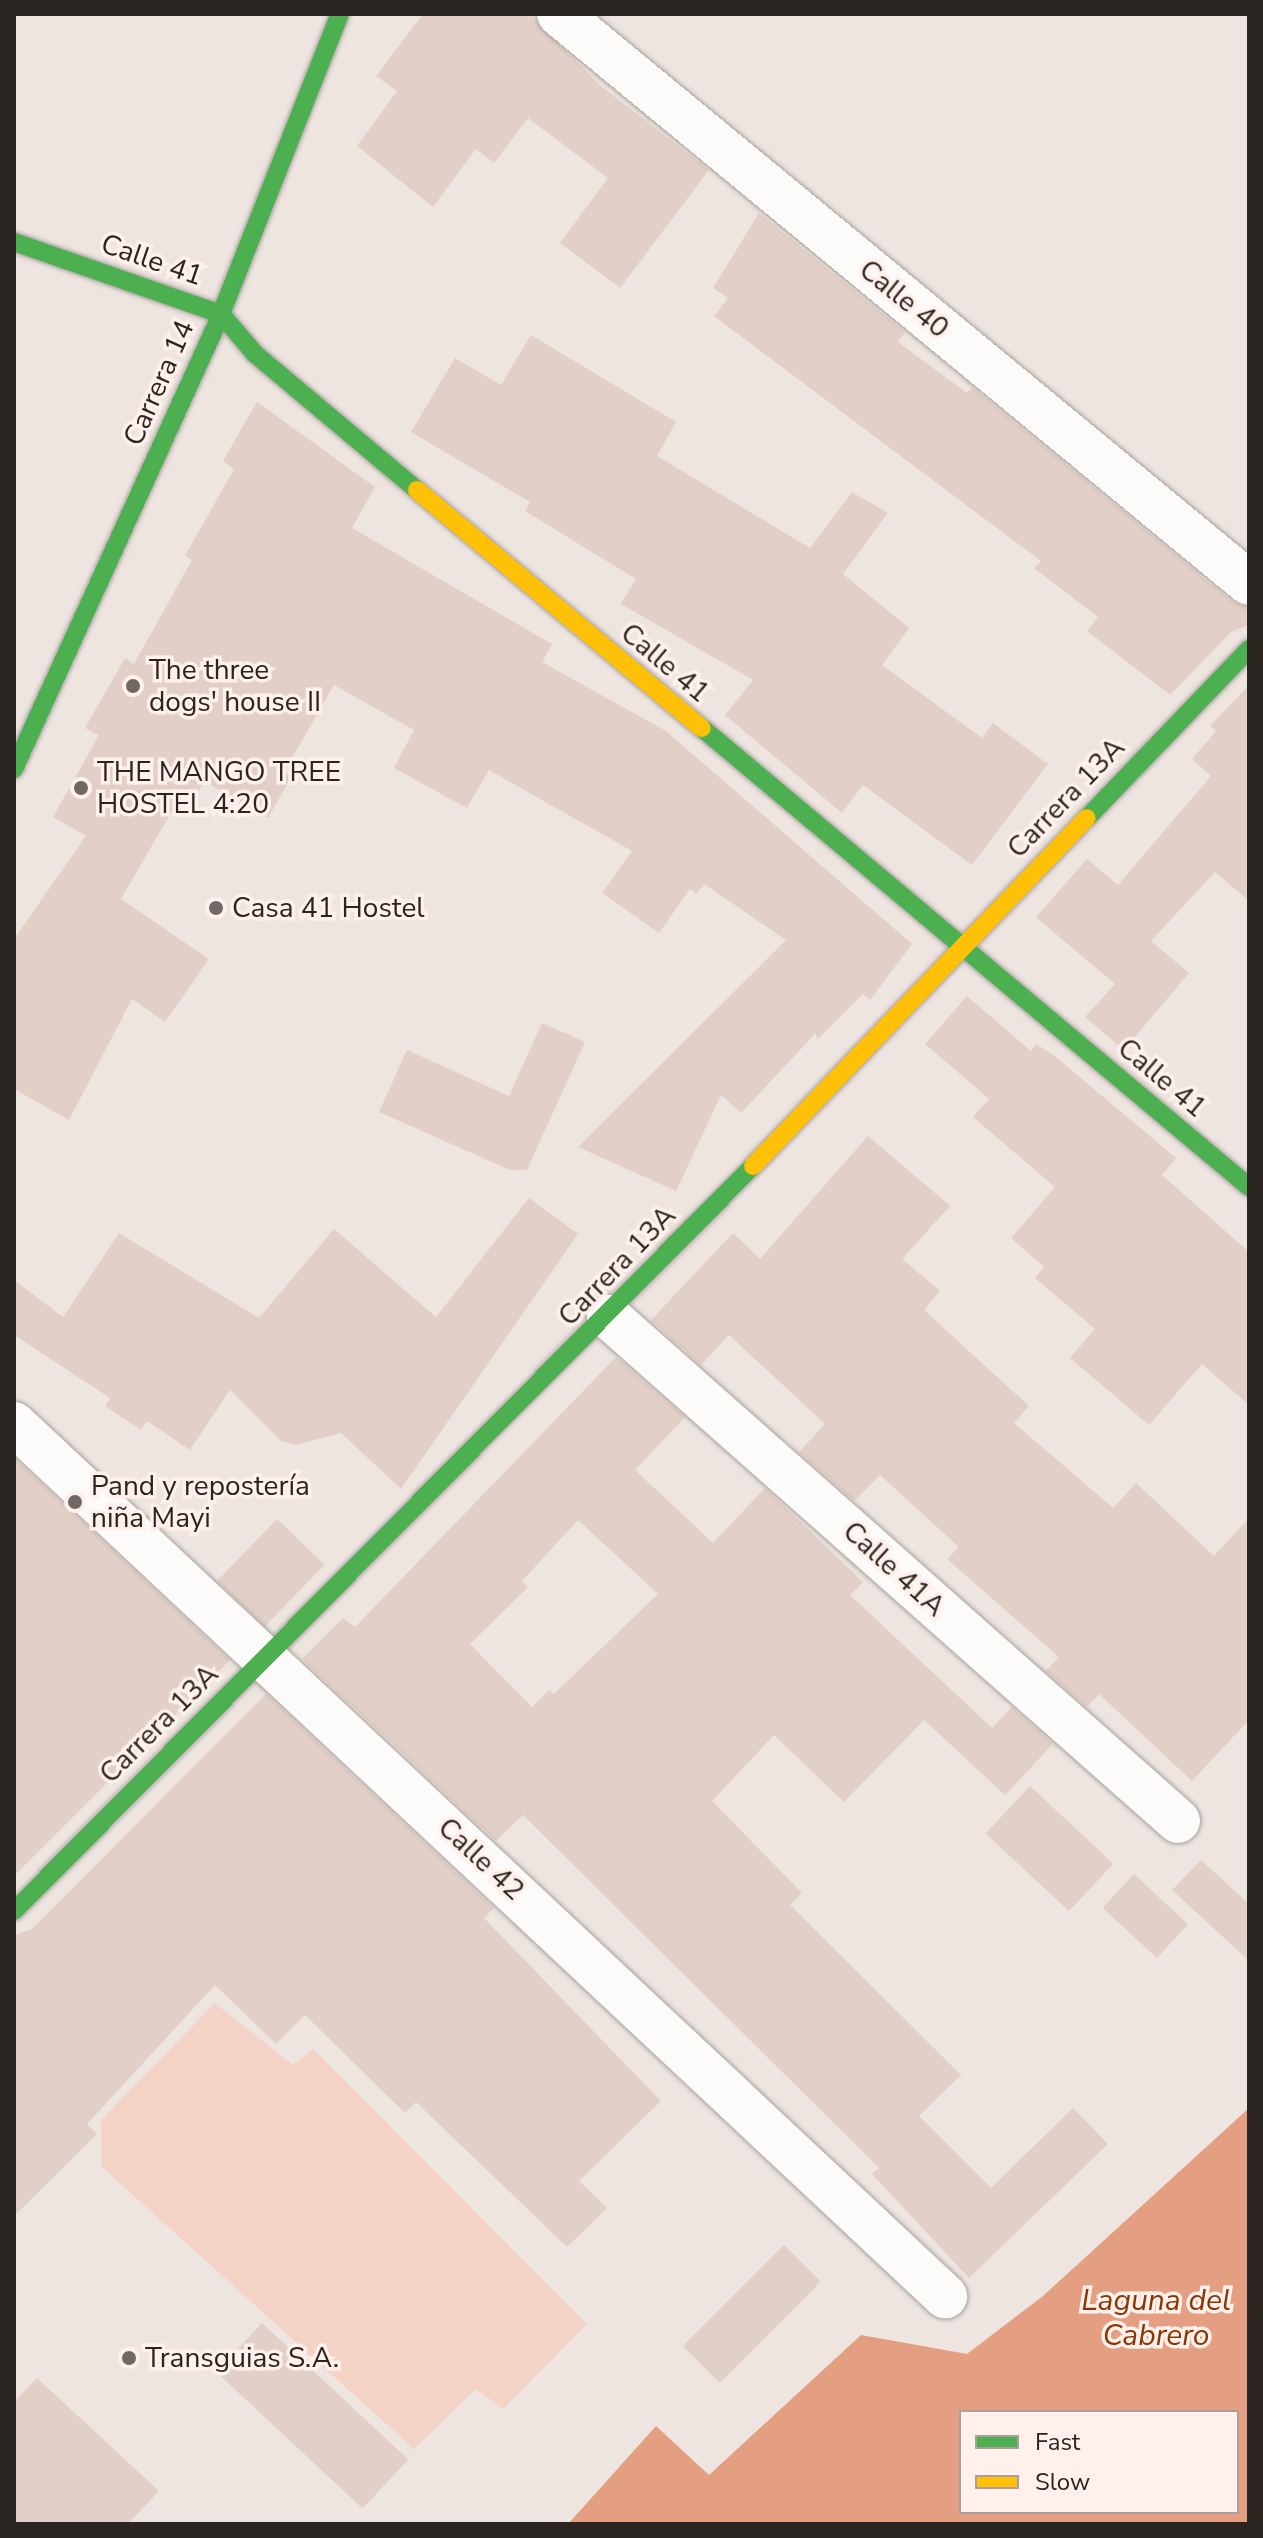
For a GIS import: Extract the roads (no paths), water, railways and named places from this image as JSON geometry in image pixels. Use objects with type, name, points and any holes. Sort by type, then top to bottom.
[{"type":"street","name":"Carrera 14","points":[[14,769],[221,314],[340,14]]},
{"type":"street","name":"Calle 40","points":[[559,14],[1249,583]]},
{"type":"street","name":"Calle 41","points":[[14,242],[221,314],[255,354],[960,948],[1249,1187]]},
{"type":"street","name":"Carrera 13A","points":[[14,1911],[266,1656],[609,1317],[1249,649]]},
{"type":"street","name":"Calle 41A","points":[[609,1317],[1178,1821]]},
{"type":"street","name":"Calle 42","points":[[14,1424],[266,1656],[945,2296]]},
{"type":"water","name":"Laguna del Cabrero","points":[[1249,2108],[1249,2524],[568,2524],[656,2426],[709,2475],[861,2335],[967,2354],[1043,2296]]},
{"type":"place","name":"The three dogs' house II","points":[[133,686]]},
{"type":"place","name":"THE MANGO TREE HOSTEL 4:20","points":[[81,788]]},
{"type":"place","name":"Casa 41 Hostel","points":[[216,908]]},
{"type":"place","name":"Pand y repostería niña Mayi","points":[[75,1502]]},
{"type":"place","name":"Transguias S.A.","points":[[129,2358]]}]
